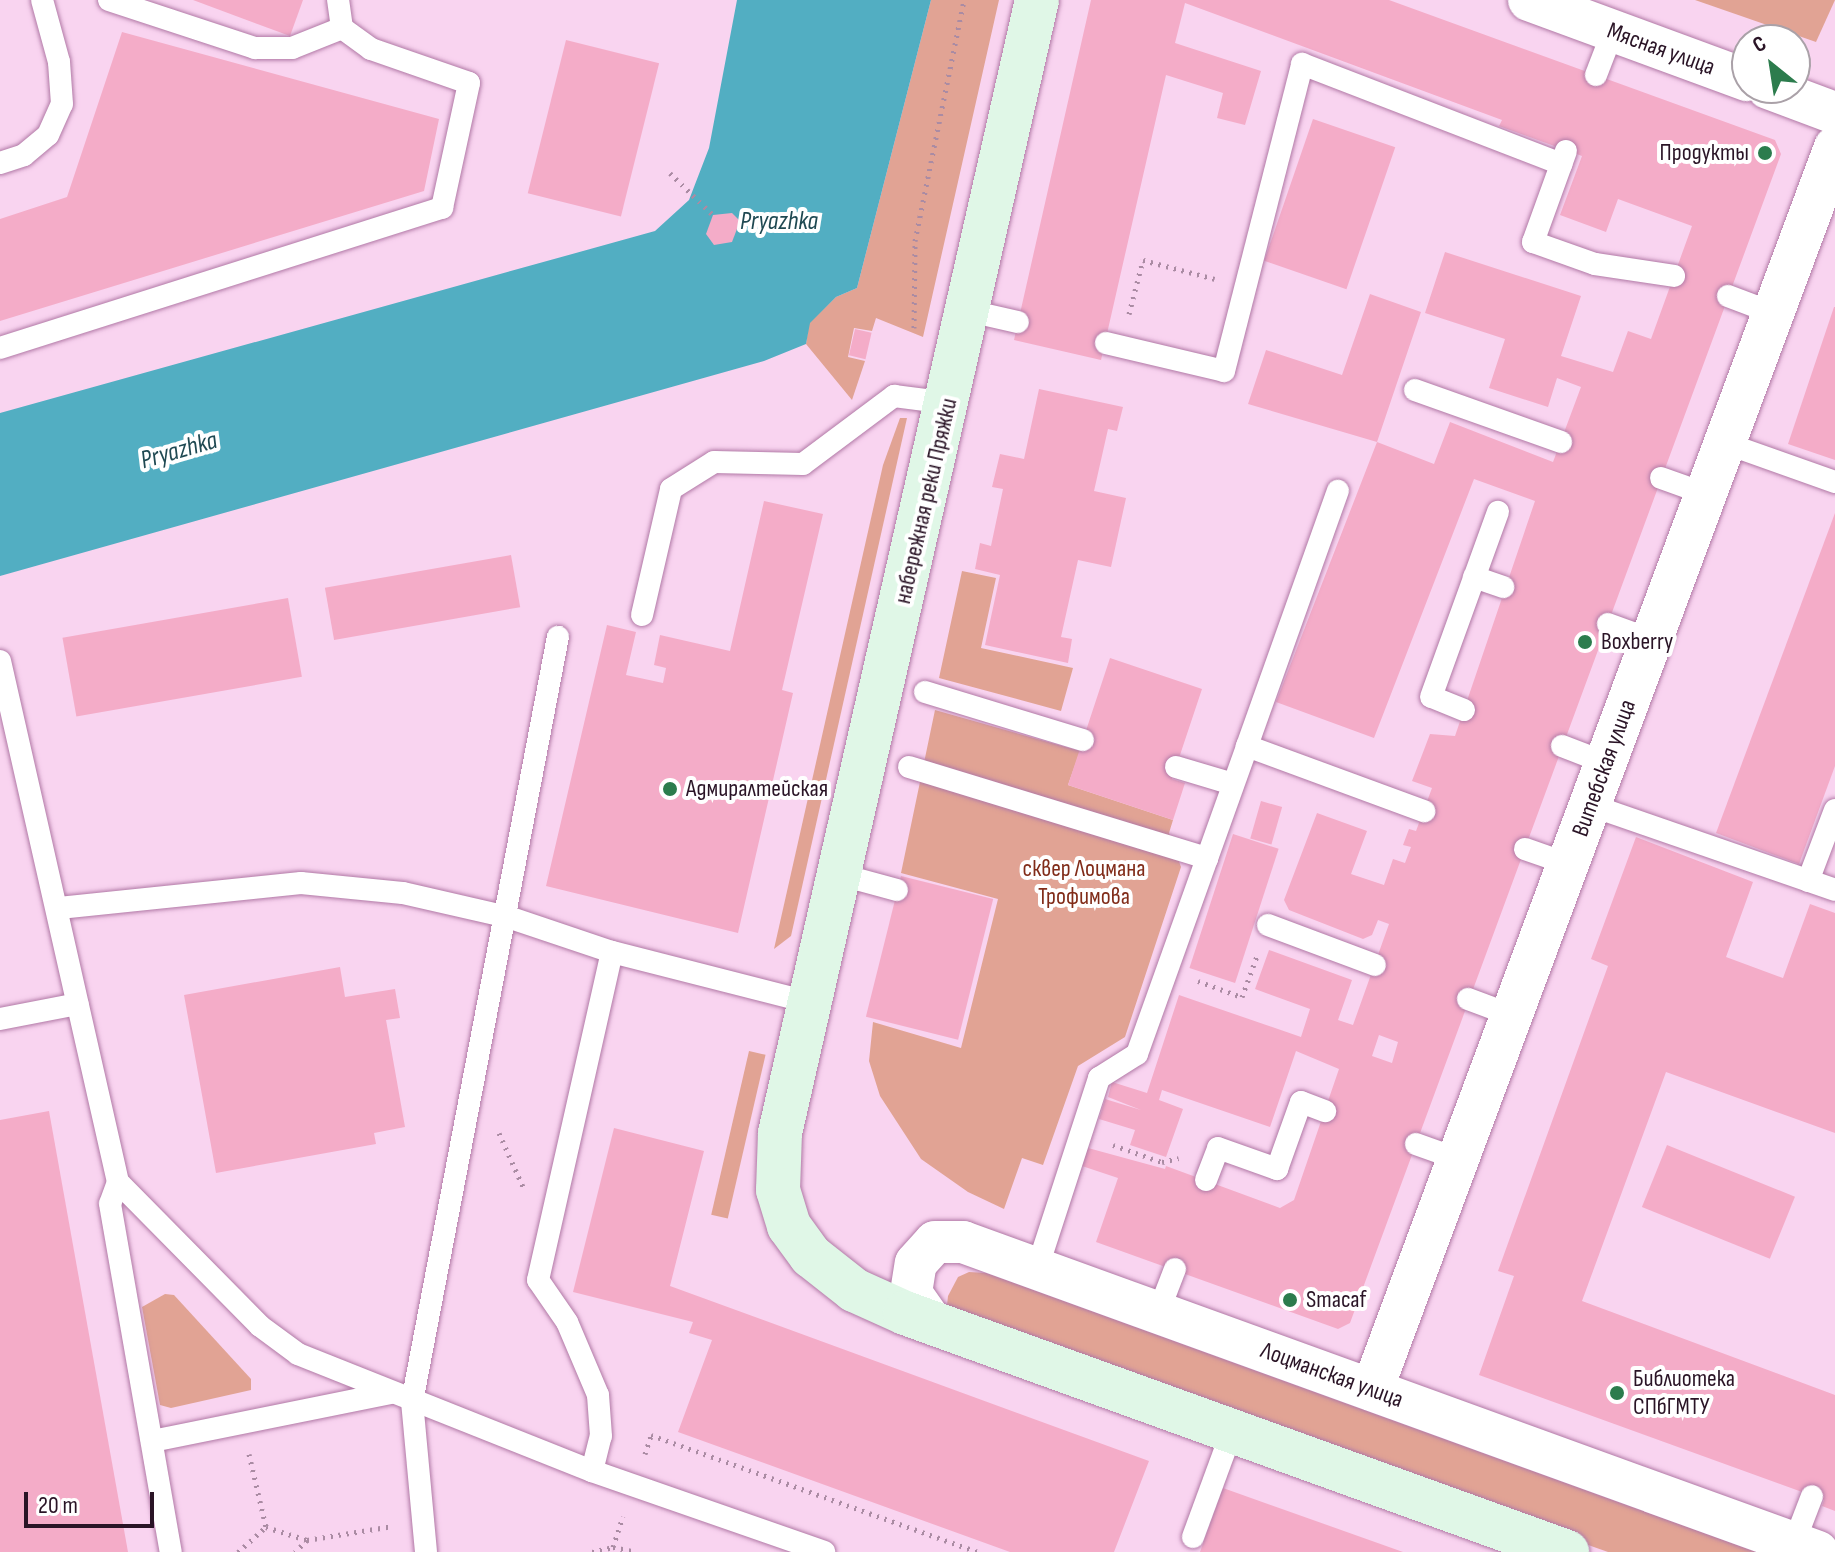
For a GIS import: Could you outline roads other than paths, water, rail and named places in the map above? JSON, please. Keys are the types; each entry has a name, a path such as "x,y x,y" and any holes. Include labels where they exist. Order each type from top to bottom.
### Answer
{"main road":[{"name":"набережная реки Пряжки","path":"808,1002 949,403 1037,0"},
{"path":"808,1002 780,1133 778,1190 789,1226 811,1256 854,1290 932,1323 1567,1552"}],"street":[{"name":"Мясная улица","path":"1529,0 1731,74"},
{"path":"1811,104 1835,113"},
{"name":"Витебская улица","path":"1372,1390 1835,147"},
{"name":"Лоцманская улица","path":"932,1323 911,1293 911,1277 925,1250 935,1242 963,1242 1801,1549"}],"lane":[{"path":"0,163 24,155 48,135 62,104 59,62 42,0"},
{"path":"109,0 255,48 292,48 342,28"},
{"path":"0,348 442,208 469,83 371,49 342,28 338,0"},
{"path":"1596,75 1613,31"},
{"path":"1113,344 1224,371 1302,64 1563,157 1533,242 1595,264 1674,276"},
{"path":"1728,296 1773,313"},
{"path":"969,311 1018,322"},
{"path":"1415,390 1561,442"},
{"path":"642,615 671,489 714,462 803,464 894,396 949,403"},
{"path":"1725,443 1835,482"},
{"path":"1661,478 1706,494"},
{"path":"1037,1269 1099,1078 1137,1054 1338,491"},
{"path":"1464,710 1431,697 1498,512"},
{"path":"1474,577 1503,587"},
{"path":"1608,624 1652,640"},
{"path":"426,1552 412,1402 508,917 558,637"},
{"path":"0,661 59,908 118,1182 260,1326 298,1354 412,1402 592,1471 824,1552"},
{"path":"925,692 1083,740"},
{"path":"1247,746 1424,811"},
{"path":"1562,746 1606,763"},
{"path":"909,767 1207,858"},
{"path":"1176,767 1233,784"},
{"path":"1590,805 1835,890"},
{"path":"1808,881 1835,810"},
{"path":"1525,849 1568,864"},
{"path":"838,874 897,890"},
{"path":"59,908 301,883 403,893 508,917 612,952 808,1002"},
{"path":"1268,925 1375,965"},
{"path":"592,1471 601,1436 598,1395 567,1322 538,1280 612,952"},
{"path":"1468,999 1511,1015"},
{"path":"0,1019 78,1004"},
{"path":"1208,1174 1218,1148 1277,1169 1301,1102 1325,1111"},
{"path":"1416,1144 1458,1159"},
{"path":"118,1182 110,1204 171,1552"},
{"path":"1158,1313 1175,1269"},
{"path":"152,1441 391,1393"},
{"path":"1193,1537 1232,1431"},
{"path":"1801,1549 1812,1496"}],"water":[{"name":"Pryazhka","path":"737,0 931,0 857,288 836,297 810,323 806,344 764,361 0,576 0,413 655,231 689,200 709,148"}],"place":[{"name":"Продукты","path":"1765,153"},
{"name":"Boxberry","path":"1585,642"},
{"name":"Адмиралтейская","path":"670,789"},
{"name":"Smacaf","path":"1290,1300"},
{"name":"Библиотека СПбГМТУ","path":"1617,1393"}],"park label":[{"name":"сквер Лоцмана Трофимова","path":"1084,883"}]}
